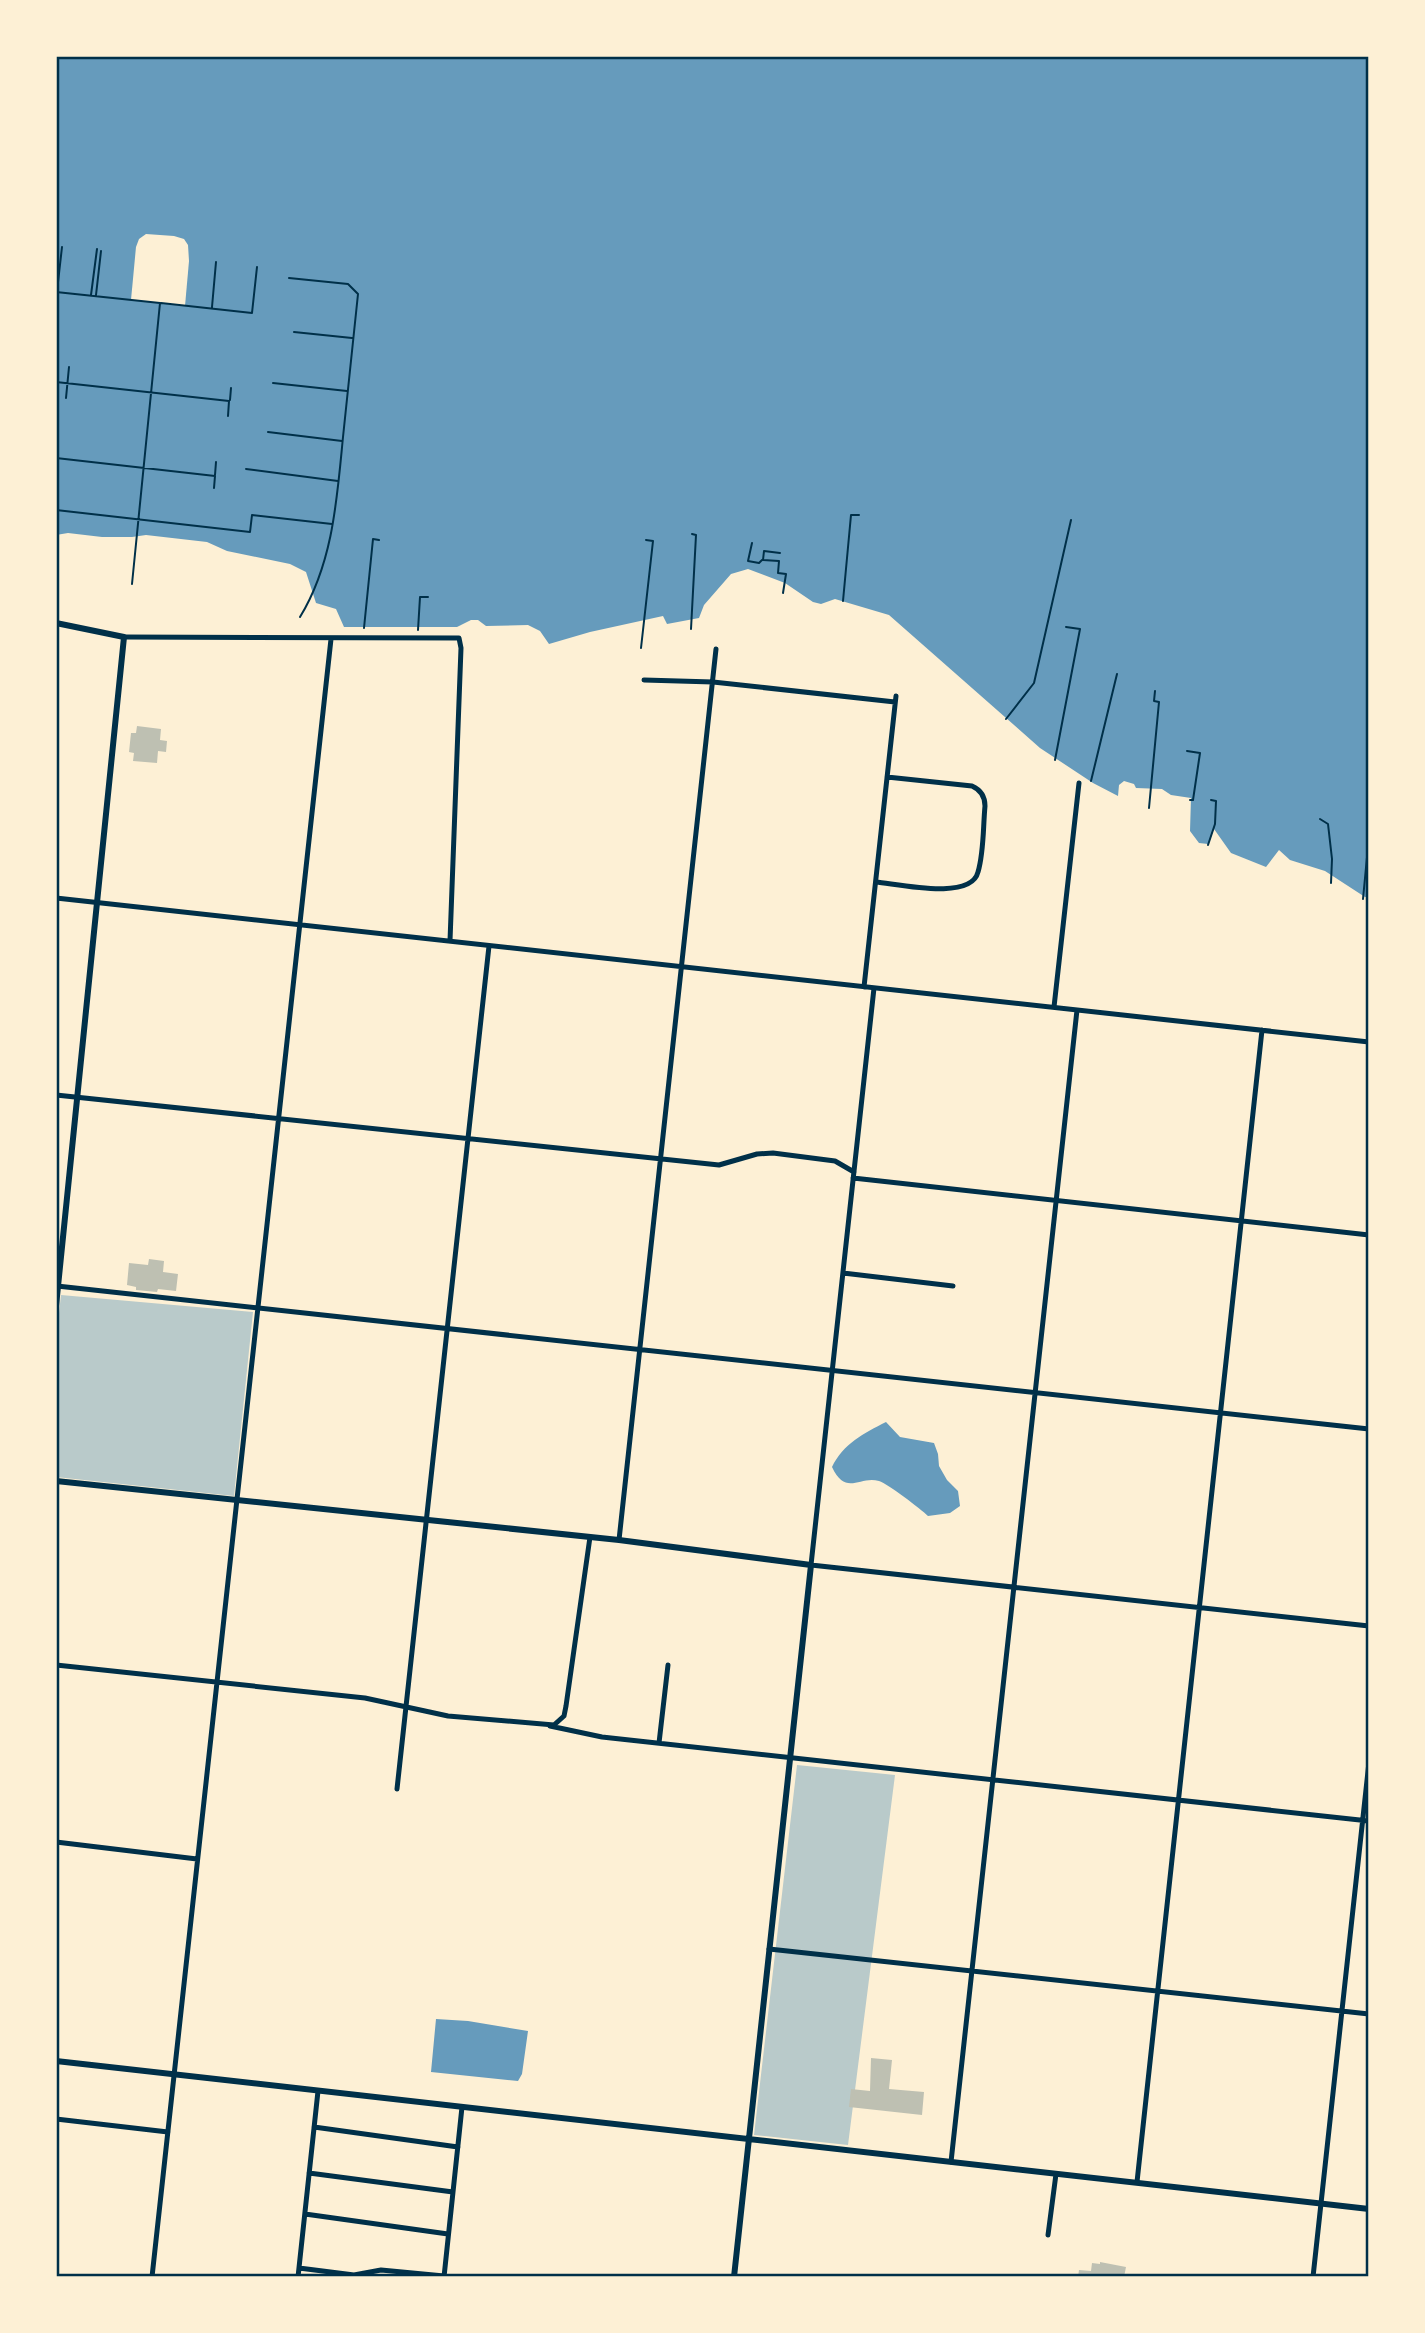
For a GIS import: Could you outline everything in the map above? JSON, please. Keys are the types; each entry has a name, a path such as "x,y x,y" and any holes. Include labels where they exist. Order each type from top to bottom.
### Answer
{"street":[{"path":"56,623 124,637 459,638 461,648 450,942"},
{"path":"56,1306 124,637"},
{"path":"152,2277 331,639"},
{"path":"619,1540 716,649"},
{"path":"644,680 713,682 896,699 864,987"},
{"path":"876,882 956,889 969,885 978,872 985,806 979,790 972,786 887,777"},
{"path":"1054,1007 1079,783"},
{"path":"56,898 1369,1042"},
{"path":"397,1789 489,946"},
{"path":"734,2277 874,988"},
{"path":"951,2162 1077,1010"},
{"path":"1136,2182 1262,1030"},
{"path":"56,1094 719,1165 757,1154 773,1153 835,1161 854,1175 1369,1235"},
{"path":"843,1273 953,1286"},
{"path":"57,1286 1369,1429"},
{"path":"56,1481 619,1540 811,1565 1369,1626"},
{"path":"552,1726 564,1716 590,1537"},
{"path":"56,1665 365,1698 448,1716 552,1726 602,1737 1366,1820"},
{"path":"659,1743 668,1665"},
{"path":"1313,2277 1366,1820 1369,1762"},
{"path":"56,1842 197,1859"},
{"path":"769,1949 1369,2014"},
{"path":"56,2061 1369,2208"},
{"path":"298,2277 318,2091"},
{"path":"299,2268 354,2275 381,2270 444,2277 462,2107"},
{"path":"56,2119 168,2132"},
{"path":"314,2127 458,2147"},
{"path":"309,2173 453,2192"},
{"path":"1048,2235 1056,2174"},
{"path":"305,2214 448,2234"}],"path":[{"path":"62,247 56,292 212,309 251,313 257,267"},
{"path":"91,296 99,250 96,296"},
{"path":"212,309 216,262"},
{"path":"289,278 348,284 358,294 333,525 325,563 310,601 300,617"},
{"path":"132,584 160,303"},
{"path":"294,331 354,338"},
{"path":"66,398 69,367"},
{"path":"56,382 229,401"},
{"path":"273,383 348,391"},
{"path":"228,416 231,388"},
{"path":"268,432 343,441"},
{"path":"56,458 215,476"},
{"path":"214,488 216,462"},
{"path":"246,469 339,481"},
{"path":"56,510 250,532 252,515 333,525"},
{"path":"843,601 851,515 859,516"},
{"path":"1006,719 1034,683 1071,520"},
{"path":"691,629 696,535 692,534"},
{"path":"364,628 373,539 379,540"},
{"path":"641,648 653,541 646,540"},
{"path":"752,543 748,561 779,561 778,573 786,574 783,593"},
{"path":"763,560 764,551 780,553"},
{"path":"418,630 420,597 428,597"},
{"path":"685,613 692,613"},
{"path":"1055,760 1080,629 1066,627"},
{"path":"1091,781 1117,674"},
{"path":"1149,808 1159,702 1154,701 1155,691"},
{"path":"1187,751 1200,753 1193,800 1190,800"},
{"path":"1208,845 1214,824 1216,801 1211,800"},
{"path":"1320,819 1328,824 1332,859 1331,883"},
{"path":"1363,899 1369,836"}],"shaded area":[{"path":"61,1295 253,1312 234,1496 56,1477 56,1340"},
{"path":"797,1765 895,1775 848,2145 754,2135"}],"water":[{"path":"56,56 1369,56 1369,897 1325,871 1290,860 1279,850 1266,867 1231,853 1214,829 1208,844 1199,843 1190,831 1191,798 1171,795 1162,789 1136,788 1134,784 1124,781 1119,785 1118,796 1040,748 889,615 835,599 821,604 813,602 785,583 748,569 731,574 704,605 699,618 667,624 663,616 549,644 540,631 528,625 486,626 478,620 471,620 457,627 344,627 336,609 316,603 306,572 290,564 227,551 207,542 146,535 56,535"},
{"path":"886,1422 900,1437 934,1443 939,1466 947,1480 958,1491 960,1506 950,1513 928,1516 879,1481 848,1483 837,1476 832,1467 842,1452 862,1435"},
{"path":"436,2019 468,2021 528,2031 522,2074 518,2081 431,2072"}],"pier":[{"path":"146,234 174,236 184,239 188,245 185,306 131,300 136,247 139,239"}],"building":[{"path":"137,726 161,729 160,740 167,741 166,752 158,751 157,763 133,761 134,753 129,752 131,733 136,733"},
{"path":"149,1259 164,1261 163,1272 178,1274 176,1291 136,1290 136,1287 127,1285 129,1263 148,1265"},
{"path":"871,2058 892,2060 889,2089 924,2092 922,2115 849,2107 851,2089 870,2091"},
{"path":"1092,2263 1126,2267 1124,2277 1078,2277 1079,2270 1091,2271"}]}
